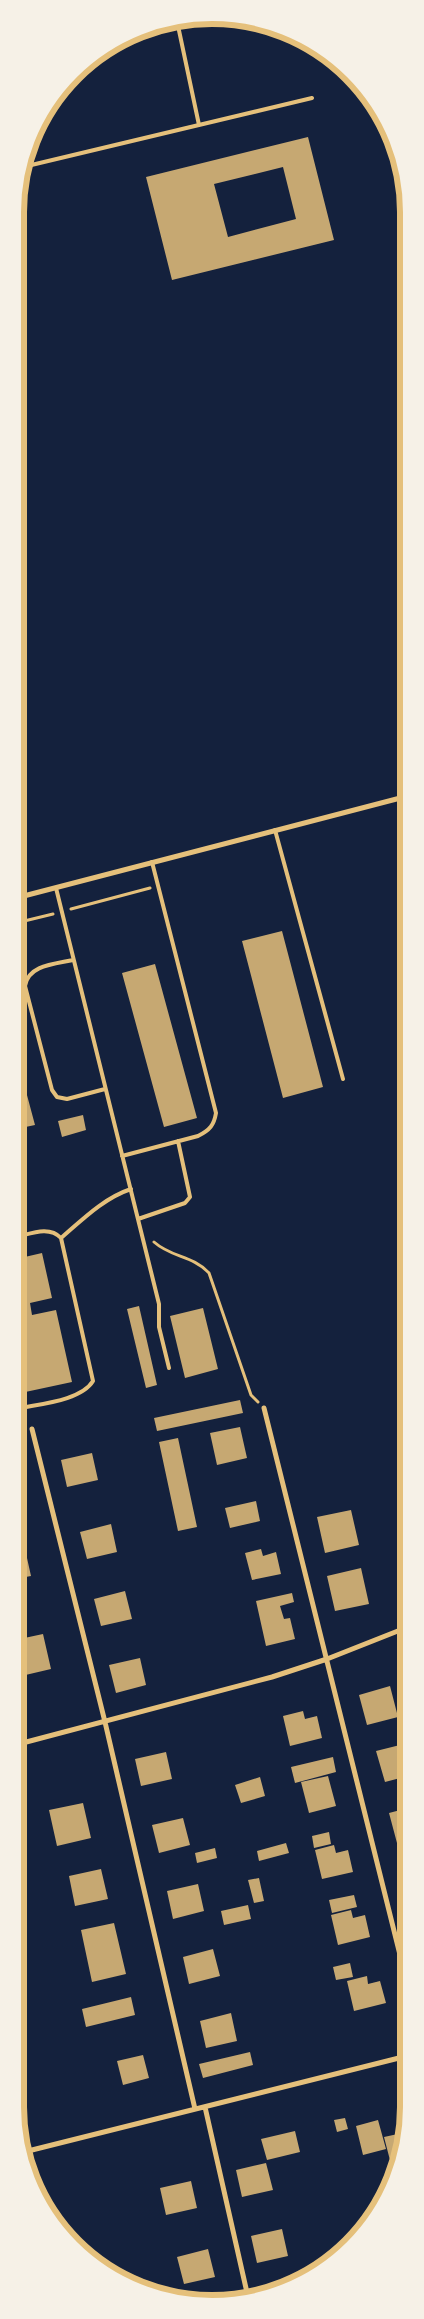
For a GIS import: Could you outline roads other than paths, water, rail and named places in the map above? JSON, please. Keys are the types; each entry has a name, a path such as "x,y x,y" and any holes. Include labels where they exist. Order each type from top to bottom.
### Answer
{"street":[{"path":"24,896 400,798"},
{"path":"264,1408 400,1951"},
{"path":"32,1429 105,1722 195,2109"},
{"path":"24,1742 272,1677 400,1630"},
{"path":"29,2151 400,2058"},
{"path":"205,2107 247,2292"}],"lane":[{"path":"178,26 199,125"},
{"path":"29,165 312,98"},
{"path":"275,830 343,1078"},
{"path":"122,1156 208,1131 214,1123 216,1113 152,862"},
{"path":"56,888 159,1304 160,1327 169,1368"},
{"path":"73,960 32,970 26,978 24,986 52,1090 58,1097 67,1099 105,1089"},
{"path":"138,1219 186,1203 190,1197 178,1141"},
{"path":"61,1238 104,1202 131,1189"},
{"path":"24,1235 44,1230 57,1233 61,1238 93,1373 93,1381 89,1387 76,1396 24,1407"}]}
